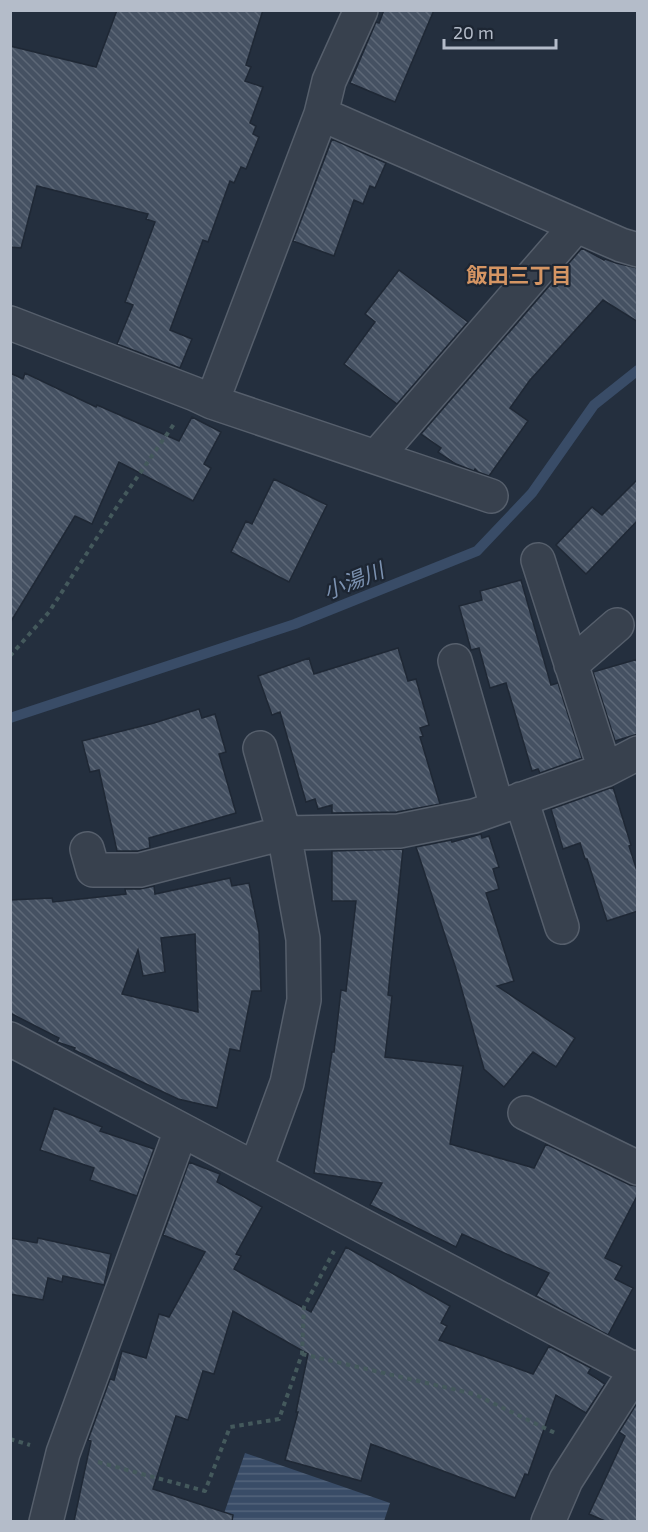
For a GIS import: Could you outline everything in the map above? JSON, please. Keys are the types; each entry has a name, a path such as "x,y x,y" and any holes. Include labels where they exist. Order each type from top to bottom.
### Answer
{"street":[{"path":"203,398 321,114 328,81 361,10"},
{"path":"321,114 576,226 638,250"},
{"path":"376,458 576,226"},
{"path":"10,323 203,398 490,496"},
{"path":"538,560 605,770"},
{"path":"572,664 617,625"},
{"path":"455,661 509,803 562,927"},
{"path":"256,1168 287,1083 304,1000 303,939 284,833 260,748"},
{"path":"87,849 93,870 140,870 284,833 399,831 474,816 605,770 638,753"},
{"path":"10,1039 636,1369 566,1480 548,1521"},
{"path":"525,1113 638,1168"},
{"path":"46,1521 63,1453 181,1130"}],"path":[{"path":"10,656 49,612 120,502 203,398"},
{"path":"10,1440 205,1491 230,1428 279,1419 302,1354 304,1307 351,1219"},
{"path":"302,1354 474,1394 587,1447"}],"water":[{"path":"245,1453 390,1503 384,1521 221,1522"}],"building":[{"path":"117,10 263,10 246,65 251,67 245,81 263,87 250,123 256,126 253,134 259,137 246,169 241,167 234,183 230,181 208,242 203,240 170,330 192,339 180,368 117,344 133,305 125,302 155,222 146,219 148,214 37,186 21,248 10,247 10,46 96,67"},
{"path":"384,10 434,10 395,102 350,83 376,22 379,23"},
{"path":"332,139 386,163 375,188 370,186 363,204 354,200 334,256 293,241"},
{"path":"582,248 604,260 638,268 638,322 603,300 530,380 510,408 528,421 489,476 456,464 438,452 441,448 421,434"},
{"path":"399,270 468,322 397,404 344,364 375,322 365,314"},
{"path":"10,373 23,379 25,373 96,407 97,405 179,441 192,417 221,432 204,464 211,468 193,501 119,462 92,524 75,516 10,623"},
{"path":"274,479 327,505 289,582 231,552 246,521 252,524"},
{"path":"638,479 638,520 586,574 556,545 592,507 602,515"},
{"path":"521,580 551,685 558,683 582,758 540,773 538,769 532,771 506,683 490,688 479,648 471,650 459,606 482,600 480,591"},
{"path":"398,648 408,681 416,679 429,725 420,728 423,736 420,737 440,804 397,812 332,813 332,805 318,809 315,799 306,802 280,712 272,715 258,676 309,658 314,674"},
{"path":"638,659 638,734 615,741 593,672"},
{"path":"199,709 202,718 215,714 226,752 219,754 236,813 149,838 150,848 138,851 117,851 99,770 90,772 82,741"},
{"path":"613,787 638,874 638,911 607,921 580,843 563,849 551,809"},
{"path":"481,834 482,838 489,836 499,867 493,869 499,889 486,893 514,981 497,986 575,1038 556,1067 533,1052 504,1087 484,1069 456,969 416,847 451,840 452,842"},
{"path":"403,849 388,995 392,996 385,1057 463,1066 450,1144 534,1168 546,1144 630,1185 638,1186 638,1194 605,1258 622,1266 615,1279 633,1288 608,1335 536,1296 549,1273 462,1234 456,1247 370,1205 382,1183 314,1173 332,1052 334,1052 341,990 346,991 356,901 332,901 332,851"},
{"path":"230,878 232,886 249,883 259,932 261,991 252,991 240,1051 230,1049 217,1108 178,1099 74,1050 75,1048 57,1042 59,1038 10,1013 10,900 52,898 53,902 126,894 125,889 154,886 155,894","holes":["195,934 198,1012 122,994 138,950 143,976 165,972 161,938"]},
{"path":"54,1108 102,1127 100,1131 154,1149 137,1196 90,1180 94,1168 40,1150"},
{"path":"189,1162 220,1174 217,1182 262,1207 236,1254 241,1256 234,1269 311,1312 346,1247 450,1306 441,1323 447,1326 439,1340 533,1374 549,1346 591,1368 588,1373 605,1384 586,1413 556,1395 528,1475 525,1474 515,1498 371,1444 361,1481 285,1460 298,1412 296,1412 308,1354 233,1311 214,1374 203,1371 188,1420 176,1416 153,1489 233,1515 232,1521 74,1521 91,1441 88,1440 110,1379 114,1380 122,1351 146,1358 159,1314 169,1317 205,1252 163,1235"},
{"path":"10,1238 37,1243 38,1238 111,1254 104,1285 63,1276 62,1282 48,1278 43,1300 10,1294"},
{"path":"637,1403 638,1521 605,1521 589,1514 625,1436 619,1432"}],"waterway":[{"name":"小湯川","path":"10,718 295,624 477,551 532,493 594,405 638,370"}],"district":[{"name":"飯田三丁目","path":"519,274"}]}
